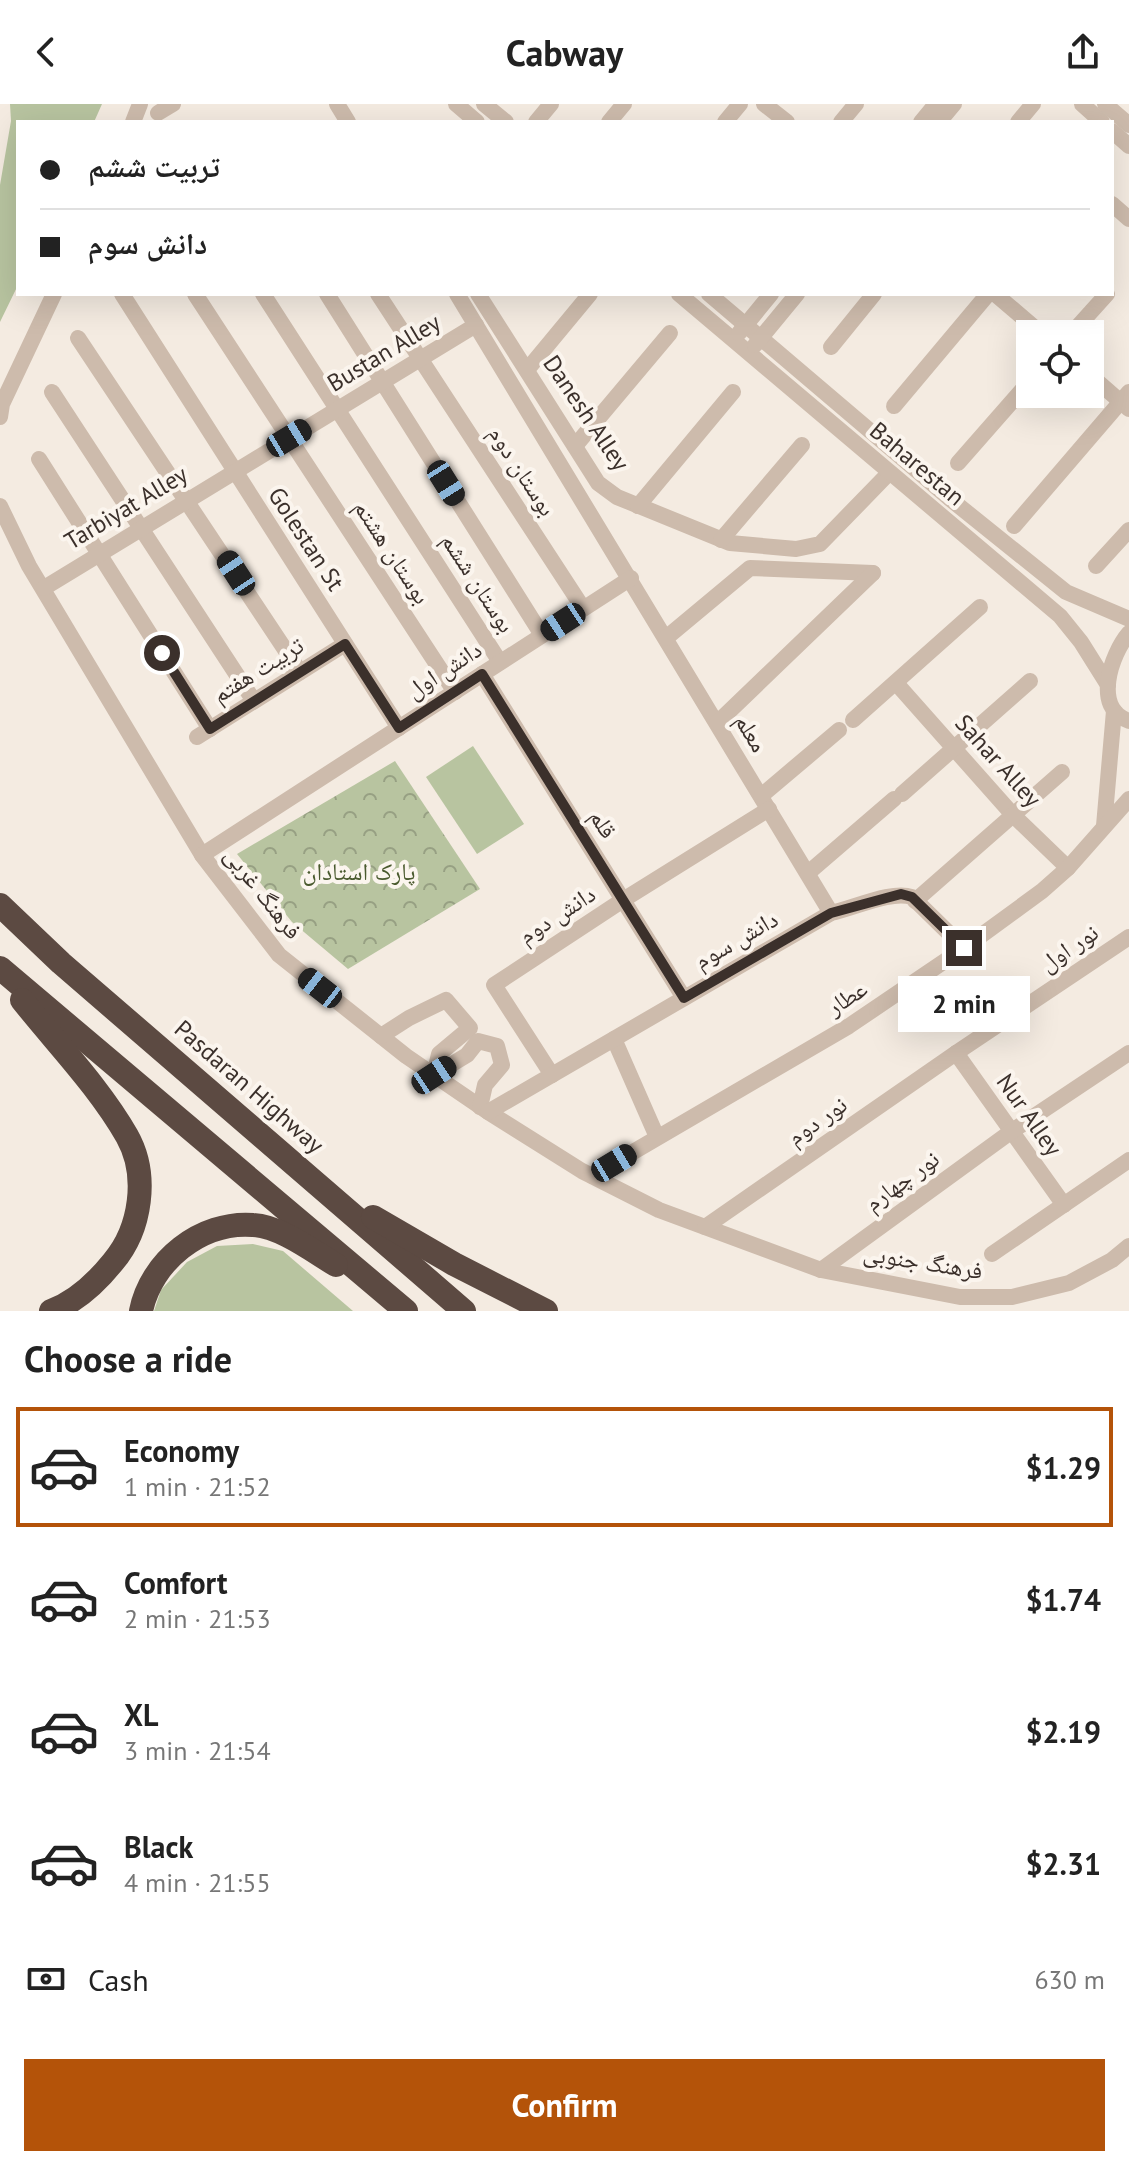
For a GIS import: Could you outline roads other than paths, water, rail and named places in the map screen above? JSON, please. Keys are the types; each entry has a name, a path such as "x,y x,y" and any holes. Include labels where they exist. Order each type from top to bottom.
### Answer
{"highway":[{"name":"Pasdaran Highway","path":"0,905 61,963 464,1311"},
{"path":"0,971 401,1306"},
{"path":"0,971 102,1099 128,1138 140,1178 138,1214 122,1252 96,1282 62,1307 51,1311"},
{"path":"326,1190 454,1264 546,1311"},
{"path":"141,1311 145,1289 170,1255 209,1230 255,1224 289,1237 401,1306"}],"street":[{"path":"158,113 173,104"},
{"path":"456,104 475,120"},
{"path":"484,104 504,120"},
{"path":"538,120 551,104"},
{"path":"611,120 624,104"},
{"path":"727,120 740,104"},
{"path":"764,104 784,120"},
{"path":"843,120 856,104"},
{"path":"923,120 936,104"},
{"path":"941,120 954,104"},
{"path":"1020,120 1033,104"},
{"path":"1082,104 1100,120"},
{"path":"1105,104 1123,133"},
{"path":"1114,206 1129,219"},
{"path":"0,417 2,404 53,296"},
{"name":"Golestan St","path":"123,296 399,728"},
{"name":"بوستان هشتم","path":"196,296 455,692"},
{"name":"بوستان ششم","path":"264,296 500,662"},
{"path":"328,296 542,635"},
{"name":"بوستان دوم","path":"379,296 583,608"},
{"name":"معلم","path":"458,296 831,913"},
{"name":"Danesh Alley","path":"479,296 598,483 617,497 730,543 796,549 820,544 889,473"},
{"path":"527,370 588,296"},
{"name":"Baharestan","path":"681,296 1060,616 1108,685"},
{"name":"Baharestan","path":"711,296 949,498 1066,592 1129,619"},
{"path":"734,341 769,296"},
{"path":"748,353 795,296"},
{"path":"831,347 872,296"},
{"path":"894,406 986,296"},
{"path":"997,296 1026,320"},
{"path":"1084,320 1106,296"},
{"name":"Bustan Alley","path":"234,471 476,325"},
{"path":"575,446 670,333"},
{"path":"78,338 300,672"},
{"path":"1014,526 1126,401 1104,385"},
{"path":"52,392 254,701"},
{"path":"638,506 733,392"},
{"path":"958,463 1016,397"},
{"path":"721,540 802,445"},
{"path":"39,459 98,553"},
{"name":"Tarbiyat Alley","path":"44,588 234,471"},
{"name":"فرهنگ غربی","path":"0,506 29,566 202,855 279,955 381,1036 484,1109 592,1176 659,1210 705,1227"},
{"path":"1096,566 1129,530"},
{"name":"تربیت هفتم","path":"98,553 204,733 345,644"},
{"path":"666,638 750,568 873,573 717,723"},
{"name":"دانش اول","path":"202,855 631,578"},
{"name":"دانش دوم","path":"552,1075 494,985 765,802 846,725 980,607"},
{"path":"1104,826 1114,711 1108,685 1115,650 1129,633"},
{"name":"قلم","path":"482,674 684,998"},
{"path":"808,873 1030,681"},
{"name":"Sahar Alley","path":"896,683 1013,815 1068,868"},
{"path":"1114,711 1120,718 1129,721"},
{"path":"964,948 915,901 1062,772"},
{"name":"عطار","path":"592,1176 849,1026 964,948 1068,868 1129,799"},
{"name":"دانش سوم","path":"484,1109 552,1075 831,913 901,894 915,901"},
{"name":"نور اول","path":"956,1053 1129,937"},
{"path":"381,1036 446,1000 470,1028 439,1054 434,1075"},
{"path":"614,1039 657,1137"},
{"path":"434,1075 467,1055 478,1041 497,1046 502,1065 485,1085 484,1109"},
{"name":"Nur Alley","path":"956,1053 1064,1205"},
{"name":"نور دوم","path":"705,1227 956,1053"},
{"name":"نور چهارم","path":"821,1270 1012,1131 1129,1053"},
{"path":"992,1254 1129,1160"},
{"name":"فرهنگ جنوبی","path":"705,1227 821,1270 960,1297 1012,1297 1069,1283 1112,1260 1129,1246"}],"park label":[{"name":"پارک استادان","path":"359,872"}]}
